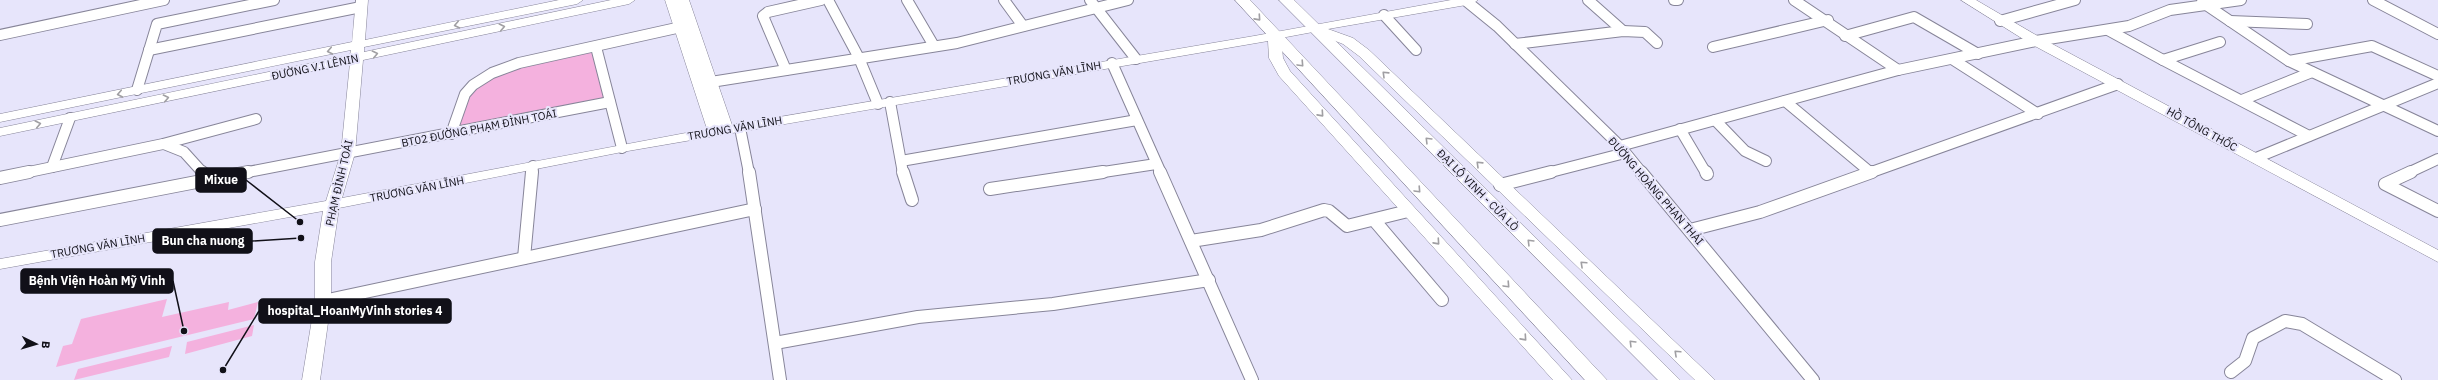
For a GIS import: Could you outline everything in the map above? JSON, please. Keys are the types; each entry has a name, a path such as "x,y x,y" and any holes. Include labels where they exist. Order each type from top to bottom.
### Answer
{"main road":[{"path":"1242,0 1597,380"},
{"name":"ĐẠI LỘ VINH - CỬA LÒ","path":"1286,0 1670,380"}],"street":[{"path":"0,35 164,0"},
{"path":"137,90 155,26 159,23 274,0"},
{"name":"ĐƯỜNG V.I LÊNIN","path":"0,132 70,118 577,0"},
{"name":"ĐƯỜNG V.I LÊNIN","path":"0,118 137,90 357,52 630,0"},
{"path":"671,0 681,27 727,130"},
{"path":"683,0 755,209 780,380"},
{"path":"786,70 762,16 768,12 821,0"},
{"path":"828,0 884,103 912,200"},
{"path":"907,0 934,46"},
{"path":"1004,0 1023,26"},
{"path":"711,82 934,46 1023,26 1093,4 1128,0"},
{"name":"TRƯƠNG VĂN LĨNH","path":"0,264 332,205 622,148 1274,36 1468,0"},
{"name":"ĐƯỜNG HOÀNG PHAN THÁI","path":"1468,0 1516,44 1623,150 1813,380"},
{"path":"1588,0 1623,31"},
{"path":"1794,0 1828,20 1845,36 1898,70"},
{"name":"HỒ TÔNG THỐC","path":"1966,0 2036,41 2438,257"},
{"path":"2000,21 2075,0"},
{"path":"1500,185 1623,150 1680,130 1898,70 2036,41 2108,30 2140,23 2170,10 2201,2 2240,0"},
{"path":"2373,0 2438,34"},
{"path":"2201,2 2289,61 2438,132"},
{"path":"149,50 361,4"},
{"name":"PHẠM ĐÌNH TOÁI","path":"311,380 324,301 323,262 332,205 348,150 361,4"},
{"path":"1093,4 1136,59"},
{"path":"1384,15 1416,50"},
{"path":"1845,36 1916,17 1978,54"},
{"path":"1713,47 1828,20"},
{"path":"2229,21 2307,24"},
{"path":"452,131 465,94 485,76 519,63 681,27"},
{"path":"1314,28 1340,37 1359,49 1706,380"},
{"path":"2108,30 2308,136"},
{"path":"1516,44 1623,31 1645,32 1657,43"},
{"path":"1274,36 1276,58 1284,74 1563,380"},
{"path":"2163,60 2220,42"},
{"path":"2289,61 2372,46 2438,76"},
{"path":"596,47 622,148"},
{"path":"1952,59 2038,114"},
{"path":"1112,63 1252,380"},
{"path":"2242,100 2312,72"},
{"path":"2256,158 2438,83"},
{"path":"1690,230 1760,212 2038,114 2118,84"},
{"path":"1785,101 1870,172"},
{"name":"BT02 ĐƯỜNG PHẠM ĐÌNH TOÁI","path":"0,220 208,180 348,150 610,102"},
{"path":"52,167 70,118"},
{"path":"0,178 163,144 256,119"},
{"path":"900,161 1137,120"},
{"path":"1715,120 1745,151 1760,156 1766,161"},
{"path":"1680,130 1707,174"},
{"path":"163,144 175,146 185,151 208,180"},
{"path":"2438,159 2385,184 2438,211"},
{"path":"990,189 1156,164"},
{"path":"524,258 533,166"},
{"path":"324,301 755,209"},
{"path":"1191,241 1261,230 1324,210 1329,211 1346,226 1408,211"},
{"path":"1374,220 1420,272 1442,300"},
{"path":"775,343 918,317 1053,304 1209,280"},
{"path":"2231,372 2245,361 2253,338 2285,321 2291,320 2302,324 2390,379"}],"shaded area":[{"path":"596,47 610,102 451,134 461,101 485,76"},
{"path":"167,299 162,317 229,302 228,310 258,302 254,319 56,367 63,346 72,344 81,319"},
{"path":"254,325 252,336 185,354 187,342"},
{"path":"172,346 169,357 74,380 78,369"}],"place":[{"name":"Mixue","path":"300,222"},
{"name":"Bun cha nuong","path":"301,238"},
{"name":"Bệnh Viện Hoàn Mỹ Vinh","path":"184,331"},
{"name":"hospital_HoanMyVinh stories 4","path":"223,370"}]}
